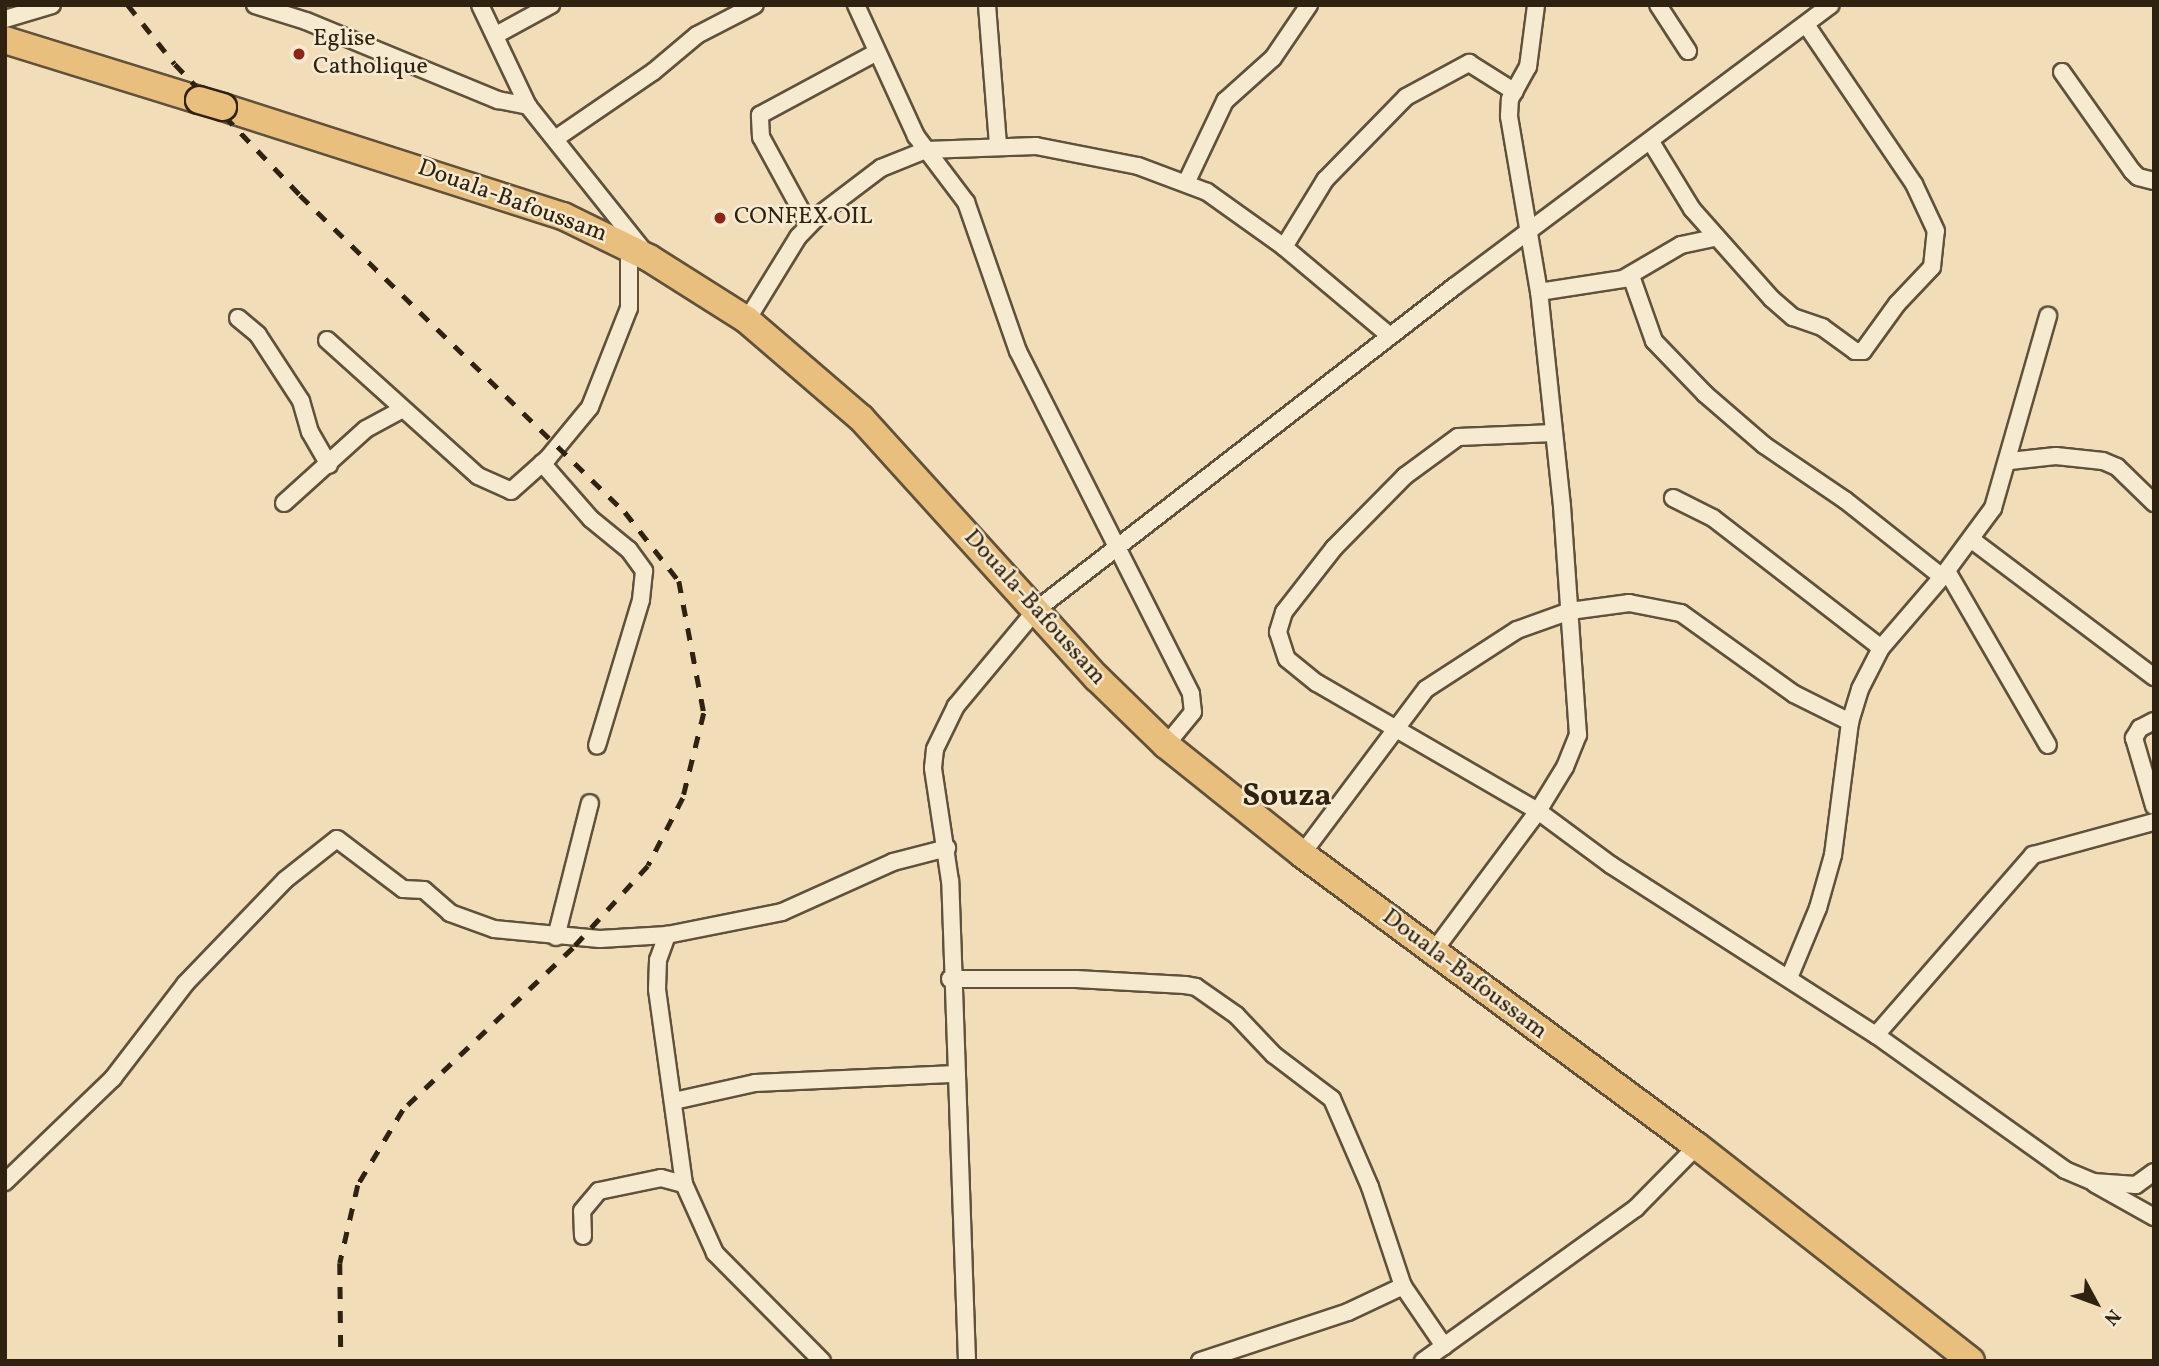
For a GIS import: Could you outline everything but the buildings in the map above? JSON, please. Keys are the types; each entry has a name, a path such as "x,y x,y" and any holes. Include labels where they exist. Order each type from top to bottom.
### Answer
{"highway":[{"name":"Douala-Bafoussam","path":"5,40 483,188 572,220 639,253 747,320 861,418 1127,710 1166,745 1433,952 1697,1146 1971,1361"}],"street":[{"path":"5,19 52,5"},
{"path":"255,5 306,21 498,100 528,106"},
{"path":"327,340 478,477 511,491 541,463 590,407 629,308 639,253 528,106 480,5"},
{"path":"496,35 551,5"},
{"path":"555,139 653,72 696,35 755,5"},
{"path":"856,5 926,150 966,202 1018,351 1194,700 1193,712 1166,745"},
{"path":"988,5 998,146"},
{"path":"1187,181 1225,101 1273,58 1309,5"},
{"path":"1433,952 1538,811 1565,767 1578,734 1570,611 1539,292 1509,116 1515,92 1528,67 1536,5"},
{"path":"1658,5 1688,51"},
{"path":"967,1361 950,979 947,848 936,790 935,749 962,697 1036,610 1390,336 1807,26 1823,8"},
{"path":"1651,142 1674,183 1715,239 1793,317 1822,327 1855,351 1871,344 1897,304 1932,267 1936,231 1914,184 1807,26"},
{"path":"809,225 761,137 760,115 877,52"},
{"path":"1284,247 1325,180 1406,97 1469,63 1515,92"},
{"path":"2062,72 2138,177 2154,181"},
{"path":"747,320 782,259 809,225 881,168 926,150 998,146 1061,148 1187,181 1284,247 1390,336"},
{"path":"1539,292 1631,276 1681,245 1715,239"},
{"path":"1631,276 1654,341 1705,394 1764,445 1945,574 2048,745"},
{"path":"1788,978 1818,908 1833,855 1850,722 1860,689 1881,648 1945,574 1993,508 2010,461 2048,316"},
{"path":"238,318 258,335 302,401 310,432 329,465"},
{"path":"285,503 366,429 402,409"},
{"path":"1554,433 1454,439 1385,495 1326,557 1284,612 1278,632 1279,645 1293,666 1538,811 1611,865 1876,1035 2038,1153 2154,1217"},
{"path":"2010,461 2056,456 2103,461 2118,467 2154,503"},
{"path":"541,463 591,519 629,550 645,571 641,600 597,746"},
{"path":"1674,498 1713,518 1881,648"},
{"path":"1972,540 2154,677"},
{"path":"1302,853 1398,729 1419,695 1442,676 1517,630 1570,611 1629,603 1681,613 1794,694 1850,722"},
{"path":"2154,721 2134,738 2154,806"},
{"path":"556,937 590,803"},
{"path":"1876,1035 2034,855 2154,822"},
{"path":"5,1182 113,1078 186,984 285,880 337,839 403,889 424,890 440,906 465,920 494,929 556,937 667,935 782,912 893,862 947,848"},
{"path":"667,935 658,960 657,989 684,1184 715,1253 822,1361"},
{"path":"950,979 1076,979 1185,985 1211,996 1236,1015 1274,1055 1332,1099 1370,1187 1403,1286 1444,1346"},
{"path":"674,1101 755,1083 956,1074"},
{"path":"1423,1361 1636,1208 1697,1146"},
{"path":"2093,1182 2136,1185 2154,1172"},
{"path":"583,1236 582,1211 599,1191 660,1178 684,1184"},
{"path":"1200,1361 1348,1312 1403,1286"}],"railway":[{"path":"128,5 175,64 300,195 625,512 679,581 704,713 683,798 648,866 573,948 403,1110 358,1185 340,1263 341,1361"}],"place":[{"name":"Eglise Catholique","path":"299,54"},
{"name":"CONFEX OIL","path":"720,218"}],"district":[{"name":"Souza","path":"1287,797"}]}
